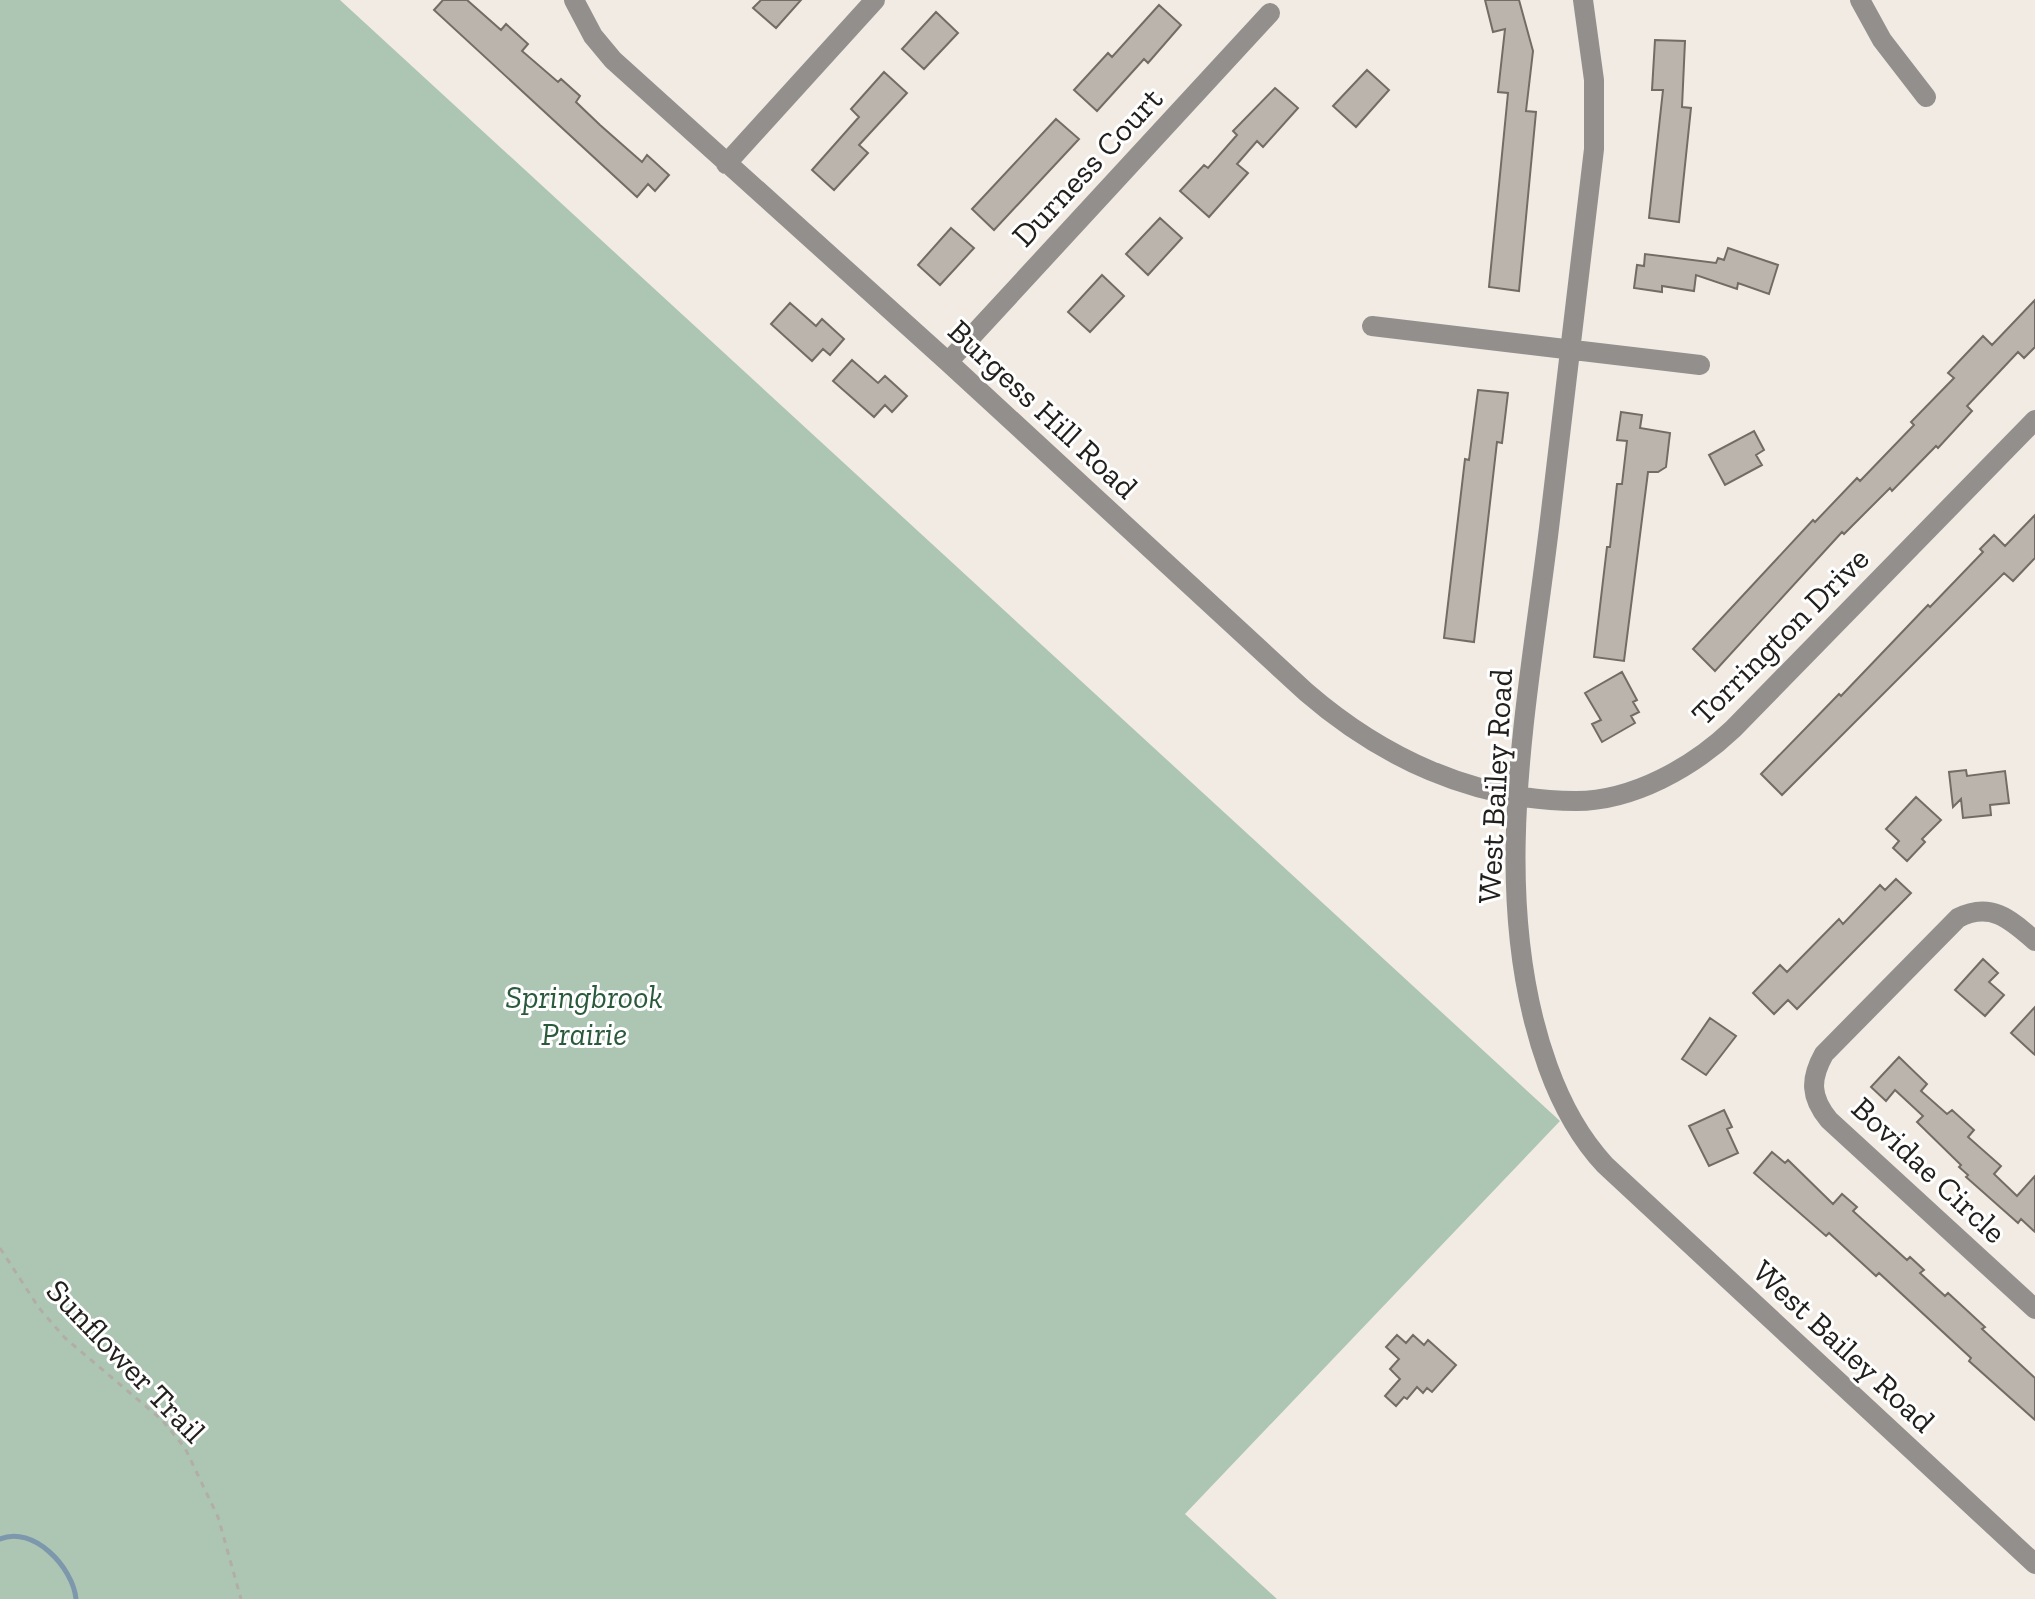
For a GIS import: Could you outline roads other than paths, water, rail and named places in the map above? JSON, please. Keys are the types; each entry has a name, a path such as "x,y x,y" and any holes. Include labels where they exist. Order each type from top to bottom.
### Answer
{"street":[{"name":"Burgess Hill Road","path":"574,0 593,36 613,60 1337,719 1369,741 1430,771 1483,788 1519,795"},
{"path":"726,164 875,0"},
{"name":"West Bailey Road","path":"1583,0 1594,80 1594,149 1525,725 1514,859 1515,902 1527,993 1539,1041 1567,1112 1588,1148 2035,1564"},
{"path":"1860,0 1882,40 1926,97"},
{"name":"Durness Court","path":"948,362 1270,13"},
{"path":"1372,326 1700,365"},
{"name":"Torrington Drive","path":"1519,795 1577,801 1597,799 1661,779 1695,760 1733,729 2035,420"},
{"name":"Bovidae Circle","path":"2035,941 1999,913 1973,911 1958,918 1824,1054 1812,1084 1816,1102 1829,1120 2035,1309"}],"waterway":[{"path":"0,1539 13,1536 38,1543 68,1574 76,1599"}],"park label":[{"name":"Springbrook Prairie","path":"584,1016"}]}
